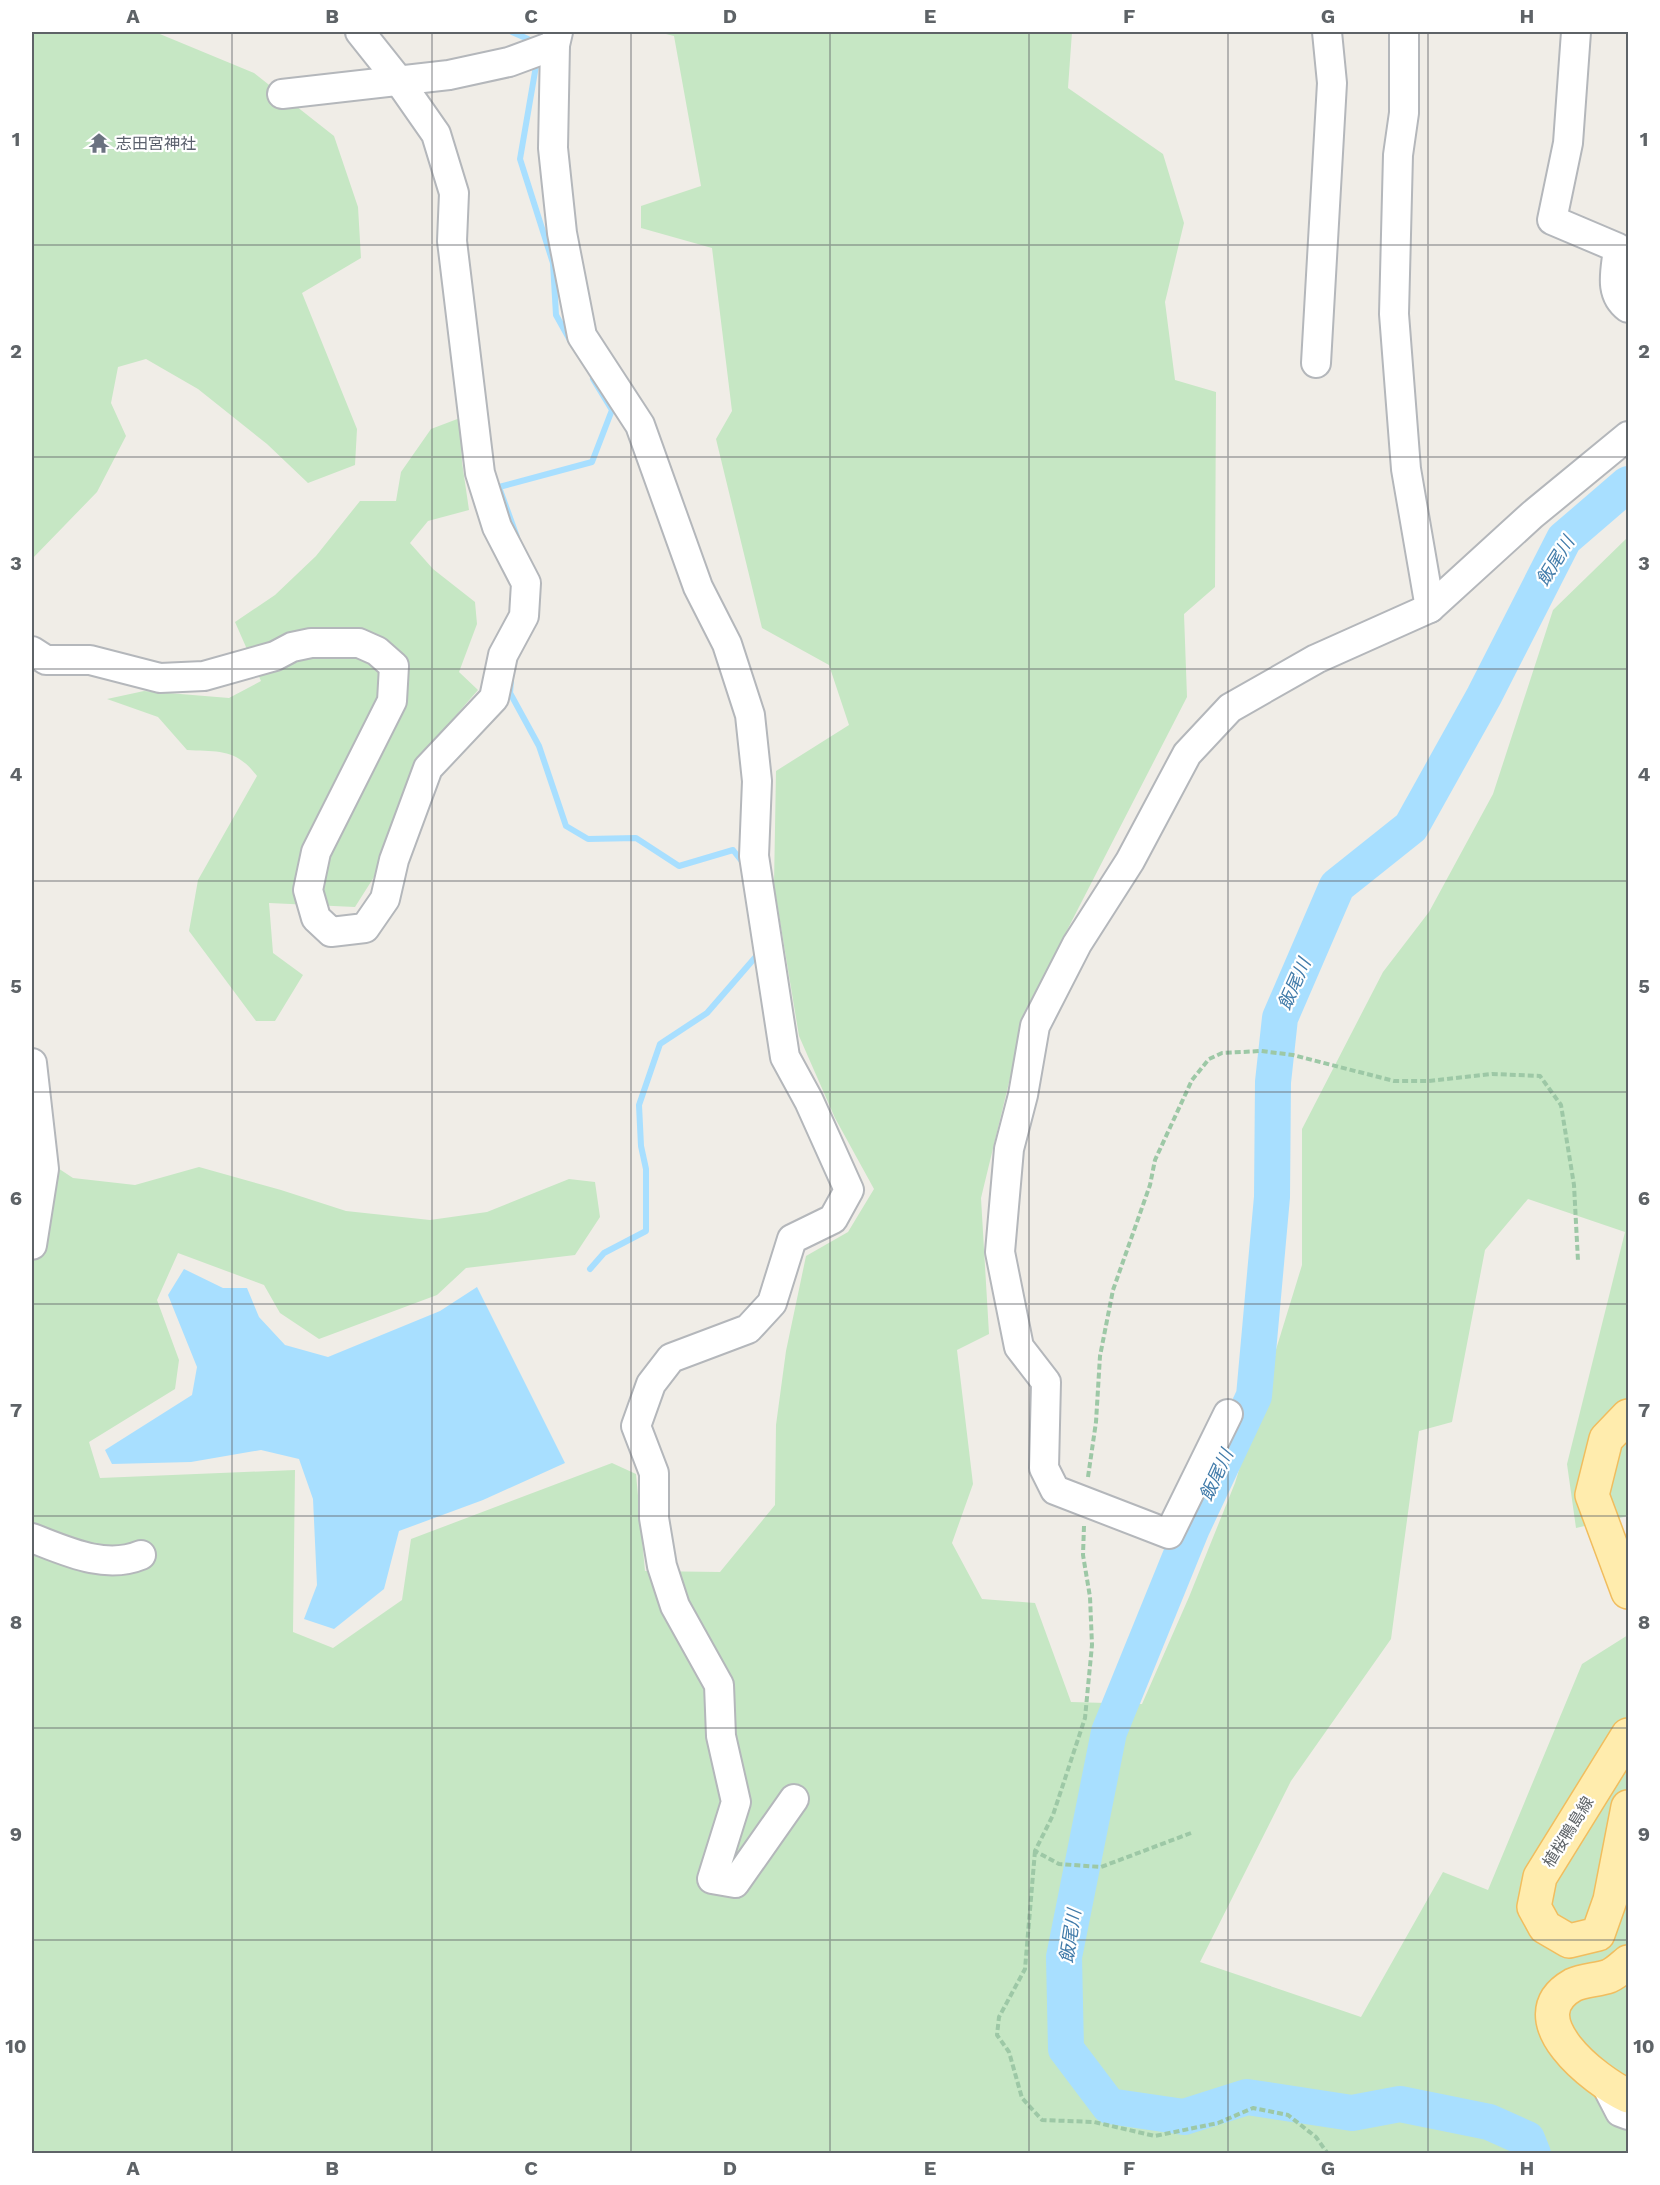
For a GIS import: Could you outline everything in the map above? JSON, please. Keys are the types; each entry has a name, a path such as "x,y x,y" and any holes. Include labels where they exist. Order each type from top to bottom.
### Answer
{"main road":[{"path":"1629,1416 1606,1439 1592,1495 1629,1592"},
{"name":"植桜鴨島線","path":"1629,1735 1540,1876 1534,1907 1545,1927 1569,1941 1598,1934 1610,1900 1629,1807"},
{"path":"1616,2089 1587,2070 1555,2031 1551,2016 1557,2000 1574,1985 1611,1975 1629,1962"}],"street":[{"path":"32,651 46,660 90,660 160,678 204,675 275,657 292,647 311,643 359,643 376,651 393,666 392,701 316,852 308,890 316,918 331,932 365,928 385,899 393,860 428,768 494,698 503,656 524,616 526,583 497,527 480,473 452,241 454,192 436,134 399,81 360,32"},
{"path":"1316,363 1332,83 1327,32"},
{"path":"1404,32 1404,113 1398,155 1394,314 1406,469 1430,608"},
{"path":"1576,32 1568,143 1552,220 1618,248 1614,291 1622,303 1629,308"},
{"path":"282,94 450,75 509,62 557,38 553,148 562,233 582,336 640,425 698,587 727,644 747,704 757,781 754,856 785,1057 849,1190 833,1219 792,1239 772,1303 748,1329 671,1358 651,1384 636,1426 654,1473 654,1518 662,1566 675,1606 719,1685 721,1736 736,1802 712,1879 735,1883 794,1799"},
{"path":"1228,1414 1169,1534 1055,1490 1044,1468 1046,1382 1019,1347 1000,1252 1009,1149 1023,1095 1035,1026 1077,944 1130,861 1187,754 1230,708 1316,658 1430,608 1532,515 1629,436"},
{"path":"32,1063 44,1169 32,1245"},
{"path":"32,1538 96,1560 126,1561 141,1555"},
{"path":"1616,2089 1620,2112 1629,2115"}],"path":[{"path":"1328,2154 1316,2137 1288,2115 1253,2108 1218,2123 1155,2136 1094,2122 1042,2120 1022,2098 1009,2052 998,2035 999,2017 1025,1969 1035,1851 1053,1815 1085,1718 1092,1645 1090,1597 1083,1555 1084,1501 1096,1422 1100,1356 1113,1290 1150,1185 1155,1160 1192,1080 1209,1059 1222,1053 1261,1050 1293,1055 1394,1081 1429,1081 1492,1074 1540,1076 1561,1104 1574,1185 1578,1262"},
{"path":"1035,1851 1059,1864 1101,1867 1191,1833"}],"green space":[{"path":"32,32 155,32 254,73 334,136 358,207 361,258 302,293 357,429 355,465 308,483 267,444 198,389 146,359 118,367 111,403 126,436 97,492 32,559"},
{"path":"658,32 1072,32 1068,88 1163,154 1184,223 1165,302 1175,380 1216,392 1215,587 1184,614 1187,697 1027,1008 981,1198 989,1334 957,1350 973,1484 952,1543 982,1599 1035,1603 1071,1702 1142,1704 1189,1597 1235,1483 1302,1265 1302,1129 1383,972 1429,912 1493,794 1553,610 1628,537 1628,1516 1576,1528 1567,1464 1625,1232 1528,1199 1485,1250 1452,1422 1419,1431 1391,1639 1291,1781 1200,1962 1361,2017 1443,1872 1488,1890 1582,1664 1628,1635 1628,2153 32,2153 32,1151 73,1178 135,1185 199,1167 346,1211 430,1220 487,1212 569,1179 595,1182 600,1217 575,1255 466,1268 437,1295 319,1339 280,1313 264,1285 178,1253 157,1300 179,1360 175,1389 89,1442 100,1478 295,1470 293,1632 333,1648 402,1600 411,1539 612,1463 636,1474 645,1571 720,1572 775,1505 776,1425 786,1351 806,1256 848,1232 874,1189 835,1118 799,1036 774,885 776,771 849,725 829,665 762,628 716,439 732,411 712,248 641,228 641,206 701,186 674,36"},
{"path":"460,418 462,462 469,510 428,521 410,543 433,569 475,602 477,624 459,672 478,690 418,759 374,877 355,907 269,903 273,953 303,975 275,1021 256,1021 189,931 198,880 257,776 242,760 226,753 187,750 158,717 107,699 144,691 229,698 261,681 235,622 275,595 316,556 360,501 396,501 401,472 431,429"}],"water":[{"path":"184,1269 223,1288 247,1288 259,1317 285,1345 328,1357 440,1311 477,1287 565,1463 483,1500 399,1531 384,1589 334,1629 304,1619 317,1585 313,1499 299,1459 261,1450 191,1462 112,1464 105,1450 192,1395 197,1367 168,1295"}],"waterway":[{"path":"512,32 528,39"},
{"path":"537,60 520,159 553,263 556,315 571,342"},
{"path":"517,537 499,487 592,462 612,410 593,379"},
{"name":"飯尾川","path":"1533,2154 1527,2139 1489,2122 1400,2104 1352,2113 1247,2097 1184,2117 1109,2106 1066,2049 1064,1957 1109,1732 1192,1528 1254,1396 1272,1197 1273,1082 1280,1018 1337,886 1411,827 1484,696 1564,539 1628,484"},
{"path":"511,681 510,693 539,746 566,826 588,839 636,838 679,866 733,850 744,864"},
{"path":"590,1269 604,1253 646,1231 646,1169 641,1146 639,1105 660,1044 707,1013 759,953"}],"place":[{"name":"志田宮神社","path":"99,143"}]}
